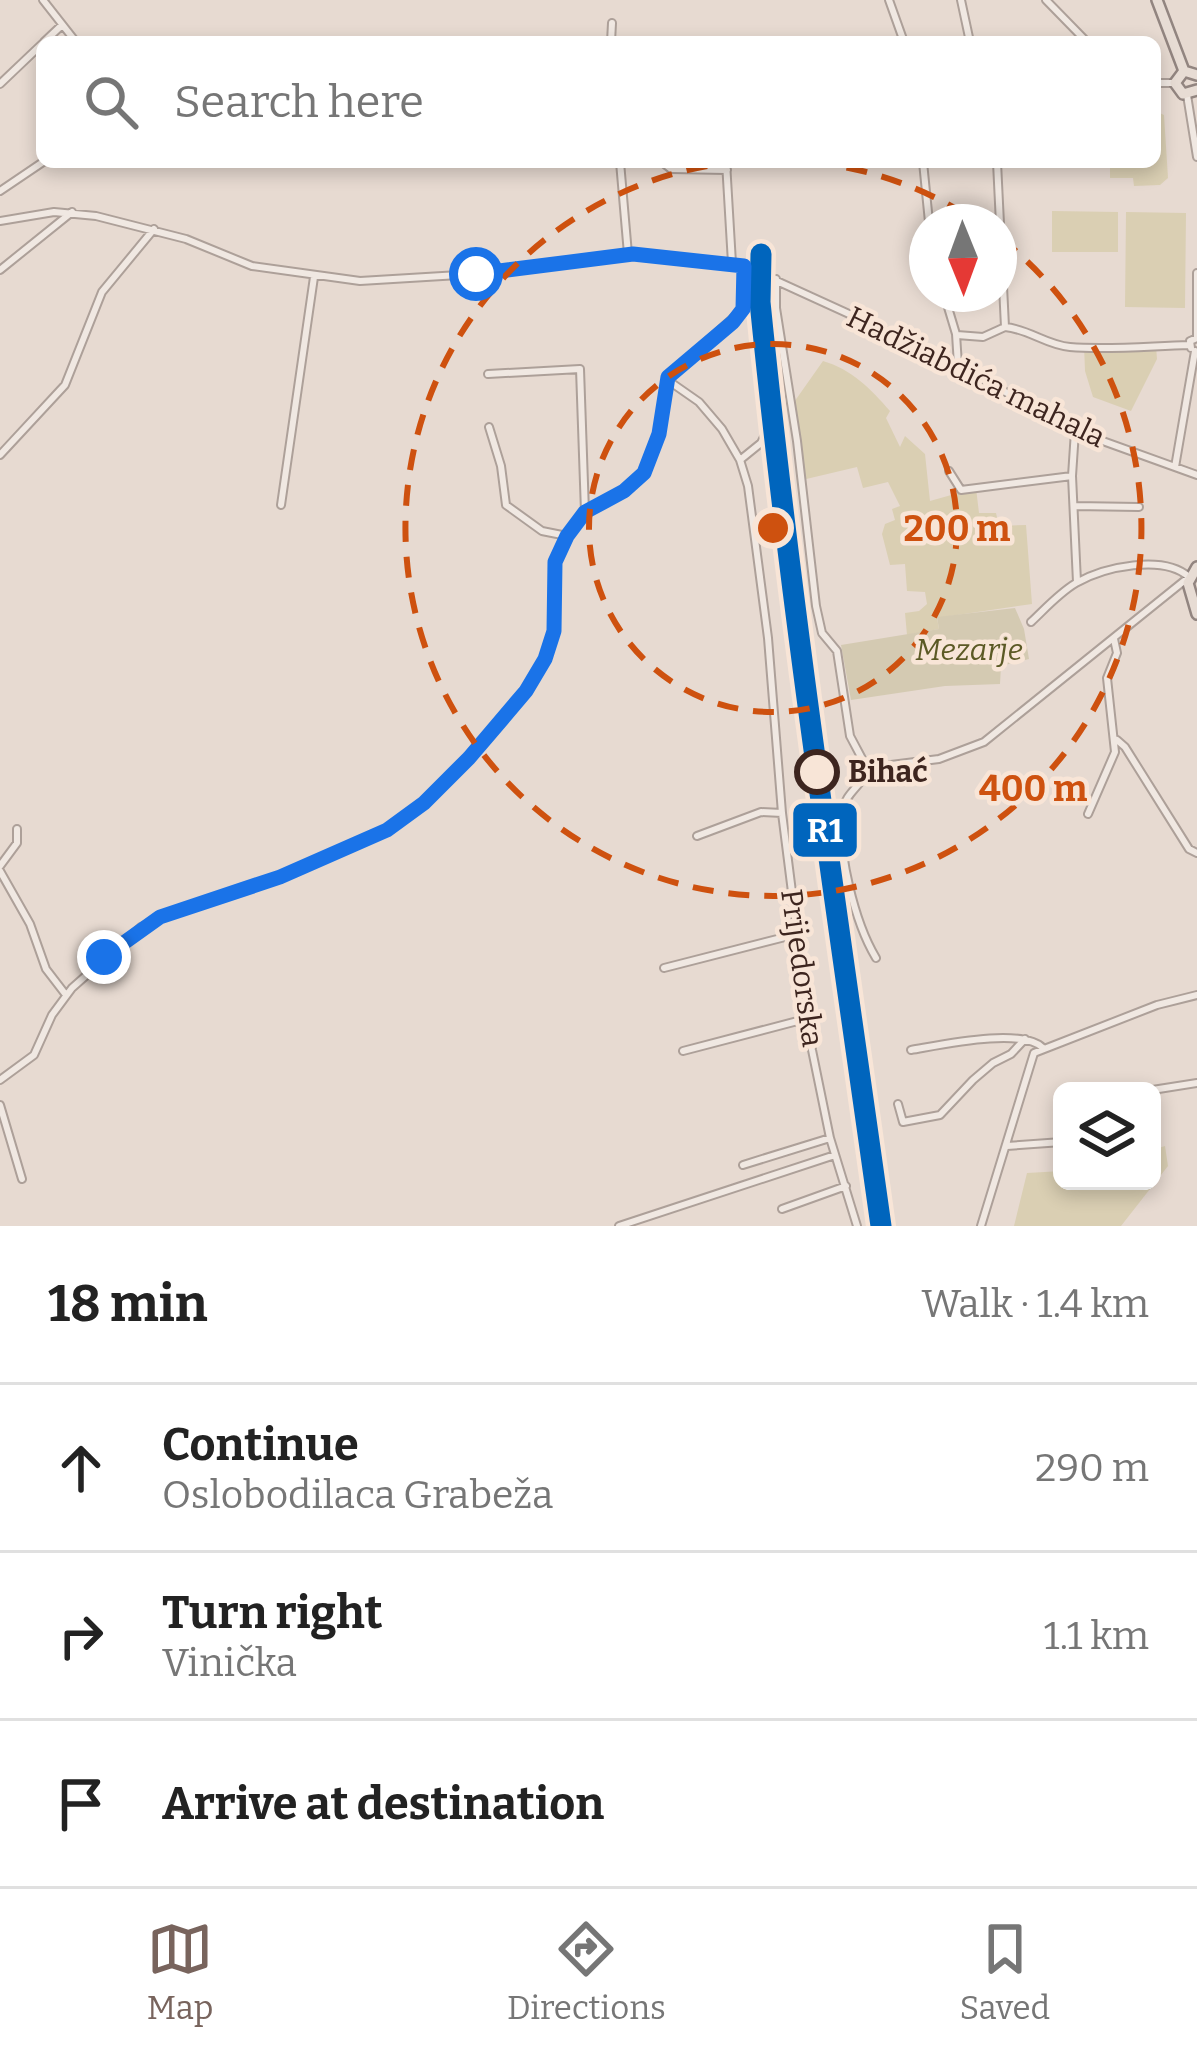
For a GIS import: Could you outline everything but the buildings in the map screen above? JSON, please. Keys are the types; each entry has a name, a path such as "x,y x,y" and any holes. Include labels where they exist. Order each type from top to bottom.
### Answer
{"main road":[{"path":"1156,0 1184,70 1197,75"},
{"path":"1184,70 1174,83 1180,93 1192,92"},
{"path":"1197,567 1189,577 1197,614"}],"street":[{"path":"44,0 71,36"},
{"path":"889,0 902,36"},
{"path":"961,0 969,36"},
{"path":"1046,0 1082,36"},
{"path":"611,36 612,23"},
{"path":"50,36 62,25"},
{"path":"0,85 36,50"},
{"path":"1161,83 1174,83"},
{"path":"1192,92 1197,157"},
{"path":"0,191 36,167"},
{"path":"621,168 628,254"},
{"path":"668,168 698,168"},
{"path":"726,168 733,263"},
{"path":"924,168 927,204"},
{"path":"997,168 1005,328"},
{"path":"0,270 72,212"},
{"name":"Hadžiabdića mahala","path":"0,221 72,212 154,230 252,266 360,281 456,276 628,254 733,263 759,270 958,365 1075,431 1197,475"},
{"path":"0,455 65,385 102,292 154,230"},
{"path":"740,460 761,443 767,431 744,266"},
{"path":"1175,467 1197,338 1197,273"},
{"path":"281,506 314,277"},
{"path":"776,279 816,606 822,633 837,650 850,736 866,768 865,779 844,803 843,831 857,921 876,958"},
{"path":"0,1080 34,1054 66,995 104,957 151,922 280,877 387,830 424,803 469,758 540,671 554,631 555,562 567,536 585,512 624,491 644,473 659,434 667,379 733,322 746,302"},
{"path":"949,312 958,365"},
{"path":"956,334 983,337 1005,328 1025,330 1069,347 1194,349"},
{"path":"488,374 580,370 585,512"},
{"name":"Prijedorska","path":"667,379 699,402 740,460 755,528 782,813 809,1018 830,1138 857,1226"},
{"path":"489,427 506,505 542,530 567,536"},
{"path":"1075,431 1077,583"},
{"path":"949,470 961,490 1072,476"},
{"path":"1074,506 1139,507"},
{"path":"866,768 939,759 984,742 1189,577 1173,566 1127,567 1077,583 1030,622"},
{"path":"1088,814 1109,772 1116,740 1107,678 1117,653 1114,639"},
{"path":"1116,740 1189,849 1197,853"},
{"path":"697,836 761,812 782,813"},
{"path":"17,829 17,843 0,868 30,924 46,969 66,995"},
{"path":"664,968 797,934"},
{"path":"981,1226 1030,1058 1043,1048 1197,994"},
{"path":"683,1051 809,1018"},
{"path":"911,1050 1024,1039 1035,1040 1043,1048"},
{"path":"898,1104 906,1123 935,1118 1024,1039"},
{"path":"1161,1089 1197,1083"},
{"path":"0,1106 22,1179"},
{"path":"743,1165 830,1138"},
{"path":"1007,1147 1053,1143"},
{"path":"620,1226 835,1155"},
{"path":"782,1209 845,1186"}],"shaded area":[{"path":"1164,115 1168,178 1160,185 1134,186 1133,178 1110,178 1110,168 1161,168"},
{"path":"1052,211 1118,212 1118,252 1052,252"},
{"path":"1126,212 1186,213 1185,308 1125,307"},
{"path":"1084,345 1156,346 1157,359 1131,411 1093,397"},
{"path":"823,361 851,375 883,403 890,411 886,418 900,447 905,436 925,454 930,501 976,488 979,513 996,513 999,526 1026,525 1032,604 937,618 939,629 907,635 905,613 927,604 925,592 907,591 905,564 890,565 882,534 885,524 895,520 892,509 900,506 888,482 863,488 857,467 802,480 792,405"},
{"path":"1165,1146 1168,1166 1161,1175 1161,1147"},
{"path":"1053,1172 1053,1190 1149,1190 1121,1226 1014,1226 1027,1173"}],"green space":[{"name":"Mezarje","path":"1015,608 1029,659 1001,666 1000,684 945,686 851,700 841,645 939,629 937,617"}],"transit line":[{"name":"R1","path":"761,254 760,302 786,534 881,1226"}],"place":[{"name":"Bihać","path":"817,772"}],"route":[{"path":"104,957 160,917 231,896 387,830 447,781 540,671 554,631 555,562 567,536 585,512 624,491 644,473 659,434 668,377 733,322 746,302 744,266 733,263 628,254 476,274"}]}
